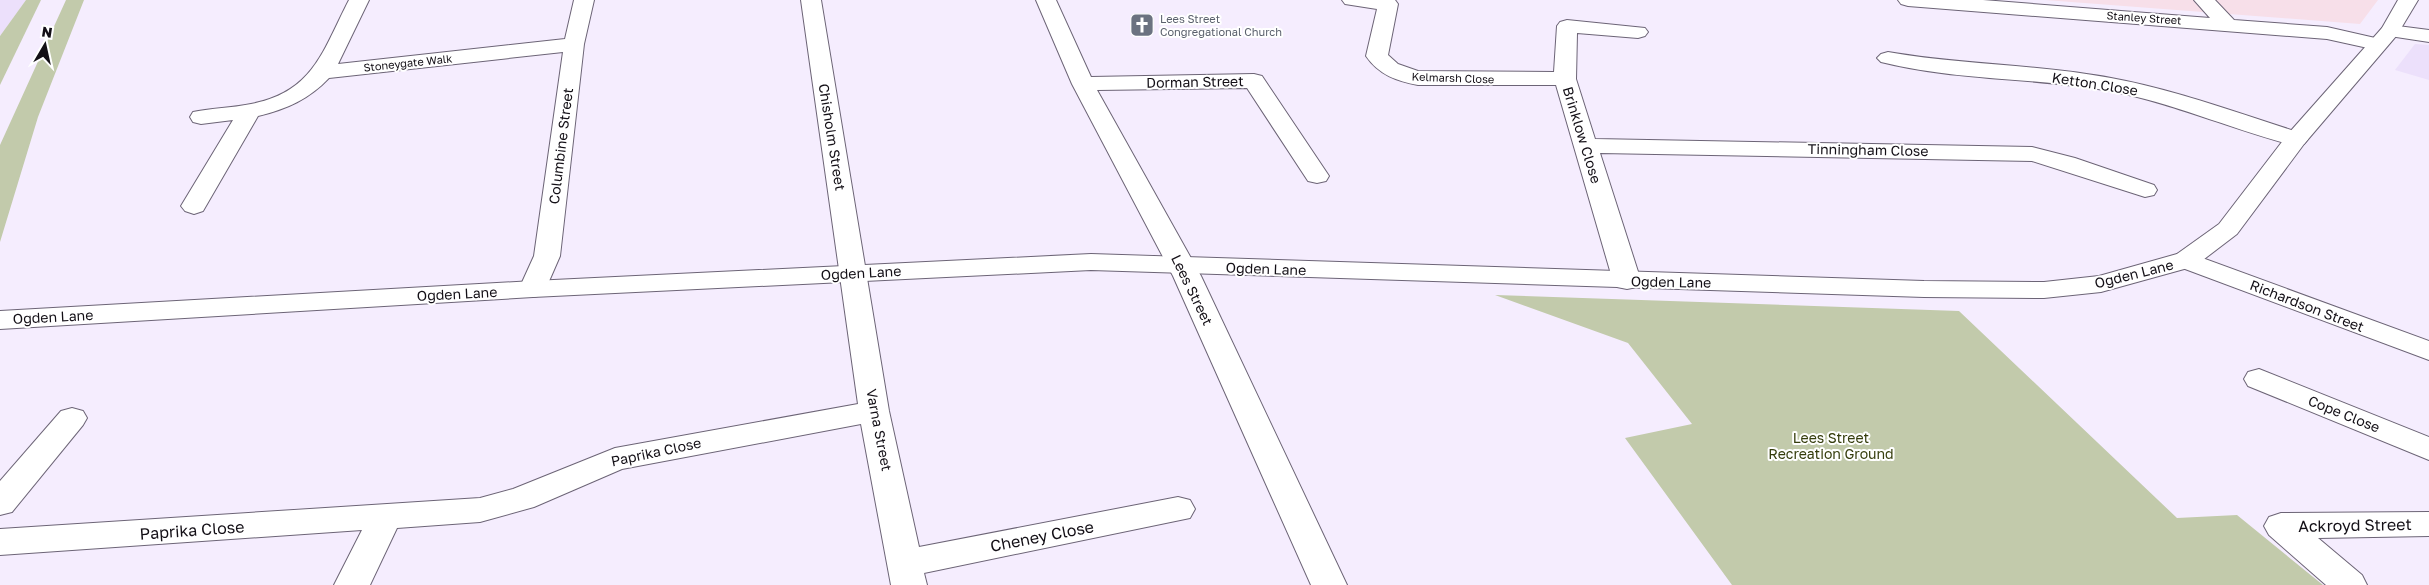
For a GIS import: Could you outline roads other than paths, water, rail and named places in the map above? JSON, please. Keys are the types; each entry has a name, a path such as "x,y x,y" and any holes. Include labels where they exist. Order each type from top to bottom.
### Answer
{"street":[{"path":"201,117 249,112 288,99 313,85 323,72 359,0"},
{"name":"Columbine Street","path":"533,289 547,256 574,44 584,0"},
{"name":"Chisholm Street","path":"811,0 852,274"},
{"name":"Lees Street","path":"1046,0 1083,84 1182,266 1329,585"},
{"name":"Kelmarsh Close","path":"1352,0 1388,4 1378,56 1384,64 1398,74 1446,80 1566,80"},
{"name":"Stanley Street","path":"1908,0 2384,38 2429,36"},
{"path":"2204,0 2228,25"},
{"name":"Ogden Lane","path":"0,320 533,289 1091,262 1627,281 2044,290 2101,284 2186,260 2228,230 2296,139 2384,38 2408,0"},
{"name":"Brinklow Close","path":"1627,281 1566,80 1567,26 1638,32"},
{"name":"Stoneygate Walk","path":"323,72 574,44"},
{"name":"Ketton Close","path":"1888,58 1929,67 2084,80 2119,86 2296,139"},
{"name":"Dorman Street","path":"1083,84 1254,81 1316,176"},
{"path":"194,206 249,112"},
{"name":"Tinningham Close","path":"1585,146 2032,154 2067,163 2145,190"},
{"name":"Richardson Street","path":"2186,260 2429,351"},
{"name":"Varna Street","path":"852,274 874,411 908,574"},
{"name":"Cope Close","path":"2259,379 2429,449"},
{"name":"Paprika Close","path":"0,542 385,518 480,510 522,499 614,459 874,411"},
{"path":"0,503 72,418"},
{"name":"Cheney Close","path":"908,574 1178,509"},
{"path":"352,585 385,518"},
{"name":"Ackroyd Street","path":"2349,585 2281,526 2429,524"}],"place":[{"name":"Lees Street Congregational Church","path":"1142,25"}],"park label":[{"name":"Lees Street Recreation Ground","path":"1831,446"}]}
